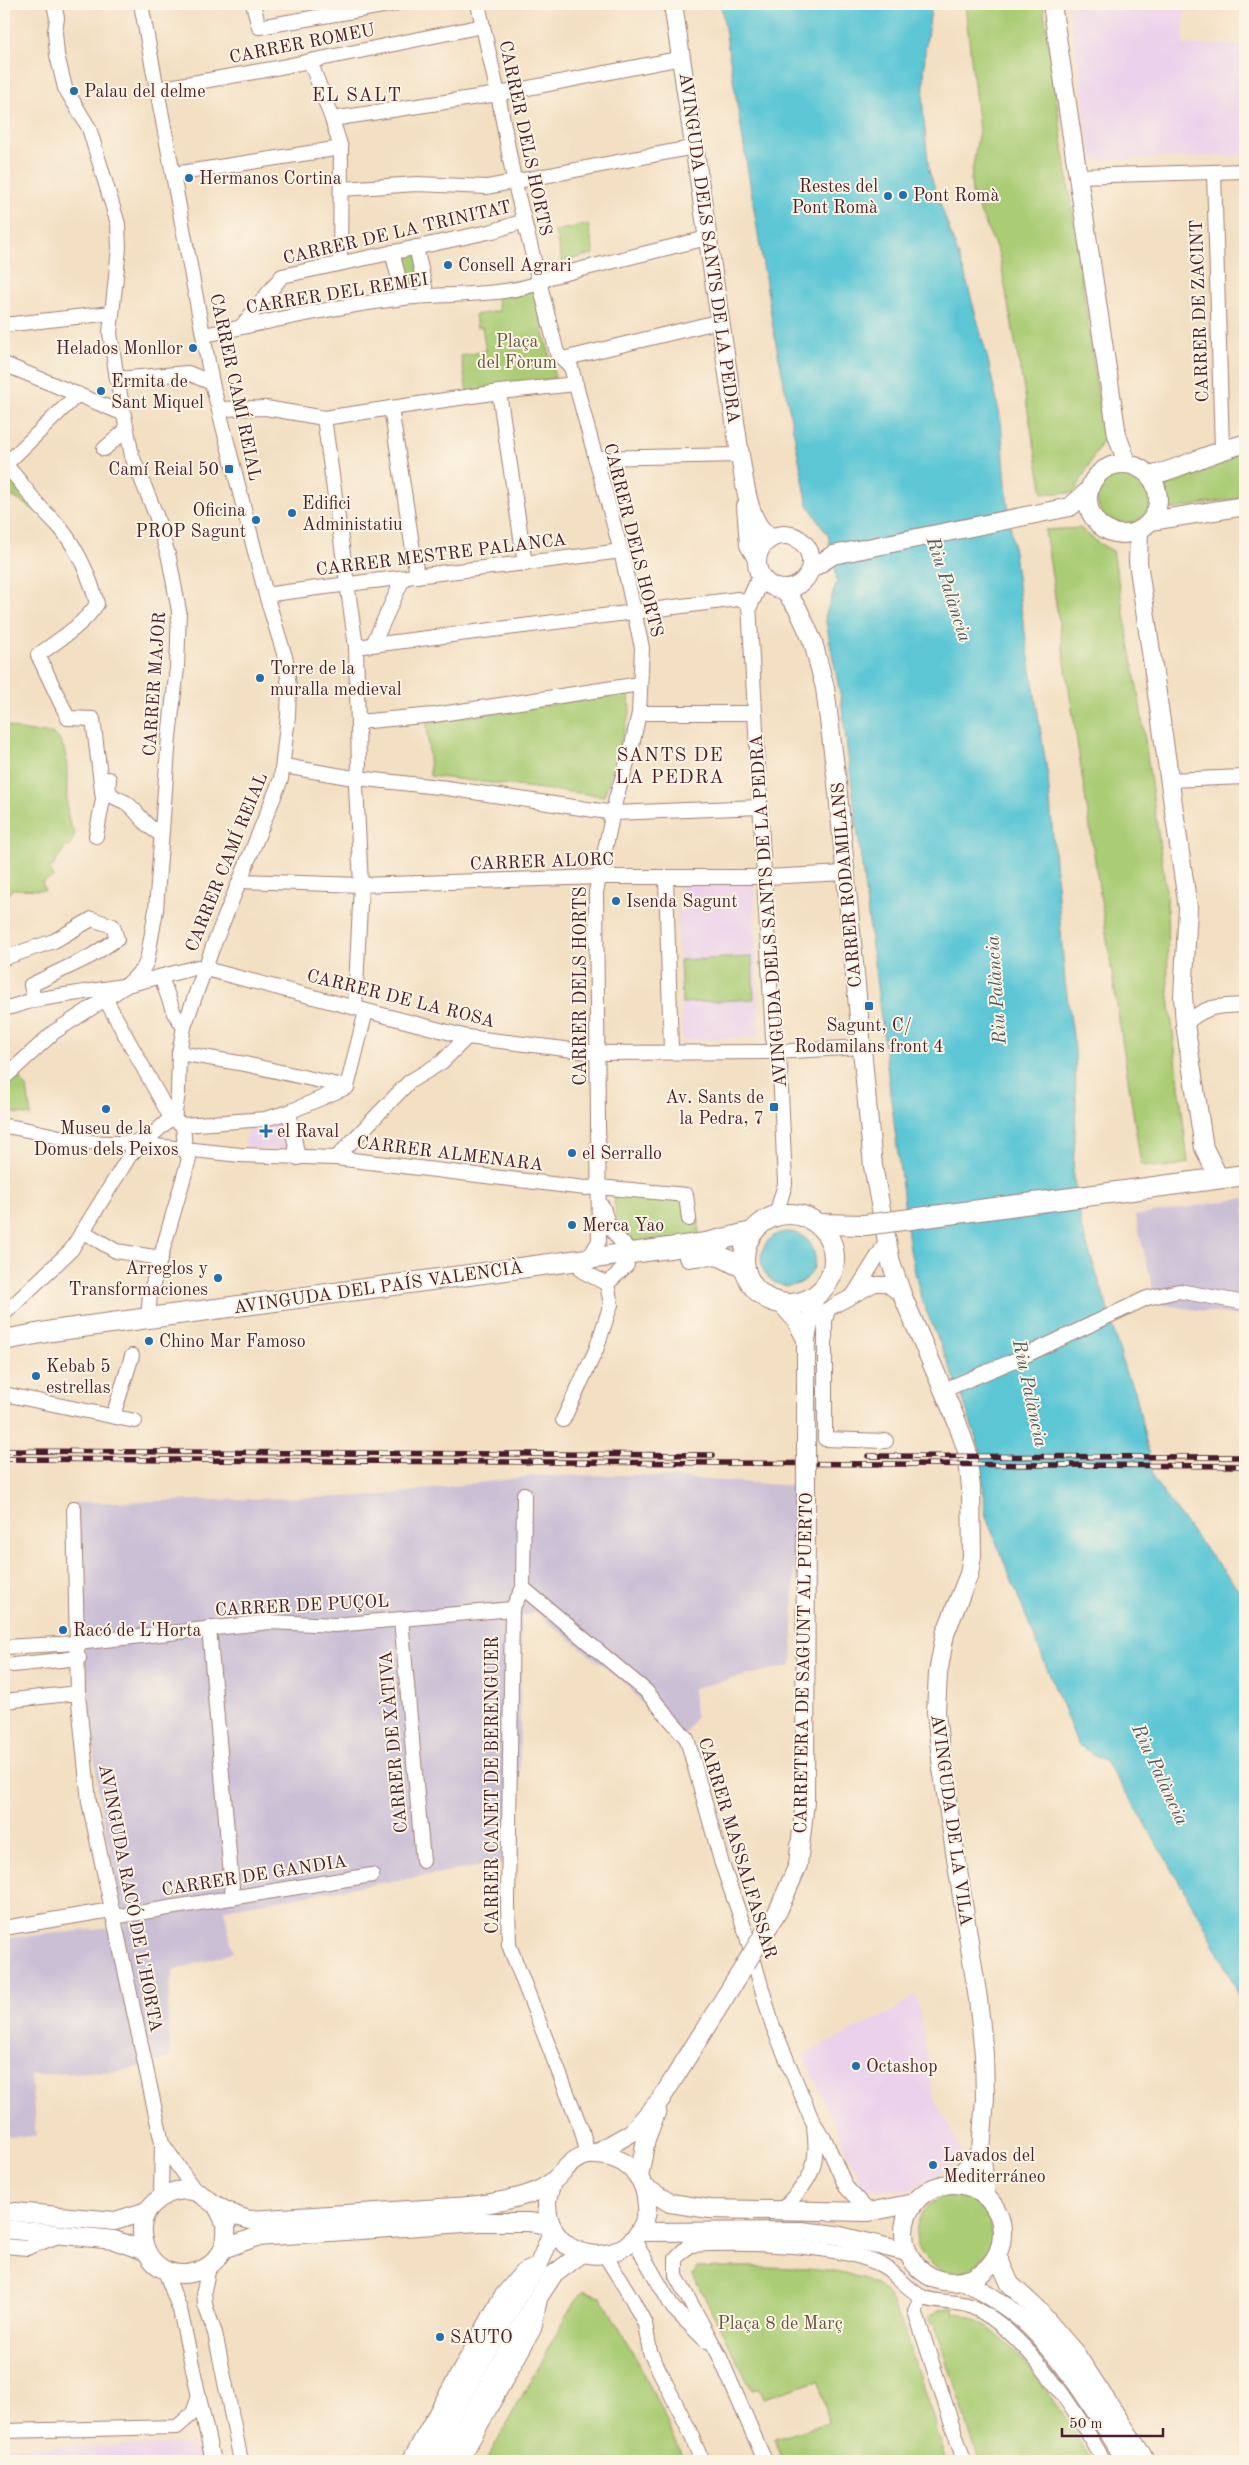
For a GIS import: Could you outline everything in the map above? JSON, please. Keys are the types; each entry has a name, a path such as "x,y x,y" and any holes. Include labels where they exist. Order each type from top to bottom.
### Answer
{"main road":[{"path":"818,1224 865,1225 1245,1175"},
{"path":"776,1215 799,1215 818,1224 828,1234 834,1256 830,1279 815,1296 799,1303 782,1304 767,1300 757,1291 744,1267 744,1248 752,1232 763,1222 776,1215"},
{"path":"834,1256 851,1235 865,1225"},
{"name":"AVINGUDA DEL PAÍS VALENCIÀ","path":"4,1351 37,1344 630,1259 706,1244 752,1232"},
{"name":"AVINGUDA DEL PAÍS VALENCIÀ","path":"630,1259 706,1254 720,1256 735,1265 744,1267"},
{"name":"AVINGUDA DEL PAÍS VALENCIÀ","path":"4,1340 34,1333 148,1318 586,1265"}],"street":[{"name":"CARRER MAJOR","path":"54,4 57,18 55,32 56,55 65,88 89,128 118,224 119,248 110,332 122,413 132,456 156,515 169,558 179,612 177,668 161,834 156,910 147,961 127,985"},
{"name":"CARRER CAMÍ REIAL","path":"141,4 205,335 212,383 266,595 286,660 289,687 284,766 204,970 184,1027 179,1053 176,1120"},
{"path":"253,4 258,26 358,7 394,4"},
{"name":"CARRER DELS HORTS","path":"478,4 498,94 514,180 557,353 572,367 636,611 642,648 639,713 631,750 616,798 596,892 598,1241 586,1265"},
{"name":"AVINGUDA DELS SANTS DE LA PEDRA","path":"673,4 747,492"},
{"path":"1052,4 1117,435 1127,463"},
{"name":"CARRER ROMEU","path":"158,89 310,62 483,26"},
{"path":"332,119 498,94 682,58"},
{"path":"310,62 341,148 340,262"},
{"path":"342,189 417,184 487,186 695,147"},
{"path":"174,174 341,148"},
{"path":"1077,176 1245,171"},
{"name":"CARRER DE ZACINT","path":"1214,172 1222,449"},
{"name":"CARRER DE LA TRINITAT","path":"242,327 282,276 340,262 493,231 524,221"},
{"name":"CARRER DEL REMEI","path":"205,335 404,298 486,292 540,283 550,277 707,238"},
{"path":"416,247 427,296"},
{"path":"392,252 404,298"},
{"path":"4,325 112,313"},
{"path":"563,359 721,321"},
{"path":"4,364 122,413"},
{"path":"117,379 188,373 212,383"},
{"path":"219,409 266,408 324,418 500,392 576,384"},
{"path":"500,392 525,564"},
{"path":"78,394 6,465 20,479 35,501 62,529 74,547 94,592 97,604 81,623 38,655 68,718 94,719 103,799 96,836"},
{"path":"373,644 410,577 391,408"},
{"path":"324,418 356,647 357,778 361,885 360,1009 347,1086"},
{"path":"104,449 126,430"},
{"path":"1108,466 1117,435"},
{"path":"1150,476 1175,470 1222,449 1245,444"},
{"path":"595,458 740,455"},
{"path":"747,492 749,545 757,559 761,578 767,584 790,588 803,582 811,569 832,555 1070,507 1088,491 1096,476 1108,466 1127,463 1140,468 1150,476 1158,497 1156,510 1145,526 1138,562 1188,908 1183,996 1185,1024 1204,1148 1219,1178"},
{"path":"1088,491 1088,504 1092,516 1100,526 1116,534 1138,562"},
{"path":"747,492 754,519 764,532 772,537"},
{"path":"1116,534 1128,534 1145,526 1245,506"},
{"path":"1070,507 1092,516"},
{"path":"757,559 762,546 772,537 781,535 792,536 807,547 832,555"},
{"path":"807,547 811,569"},
{"name":"CARRER MESTRE PALANCA","path":"266,595 347,583 525,564 621,551"},
{"name":"AVINGUDA DELS SANTS DE LA PEDRA","path":"761,578 748,604 766,877 773,1038 780,1068 785,1184 776,1215"},
{"name":"CARRER RODAMILANS","path":"790,588 813,642 825,688 837,782 873,1166 887,1241"},
{"path":"356,647 738,599 748,604"},
{"path":"358,722 434,715 640,684"},
{"path":"639,713 754,713"},
{"path":"98,758 109,772 109,790 113,797 127,803 142,822 161,834"},
{"path":"284,766 357,778 447,788 614,813 760,806"},
{"path":"1169,780 1245,777"},
{"name":"CARRER ALORC","path":"240,881 361,885 599,877 766,877 845,874"},
{"path":"666,878 671,1051"},
{"path":"4,958 54,941 92,919 113,926 117,939 91,956 31,985 34,1000"},
{"name":"CARRER DE LA ROSA","path":"4,1008 34,1000 127,985 198,967 467,1037 597,1052 776,1052 861,1047"},
{"path":"161,977 174,1014 184,1027"},
{"path":"4,1078 54,1032 127,985"},
{"path":"106,1000 176,1120 189,1159 150,1294 148,1318"},
{"path":"1185,1024 1200,1011 1220,1006 1245,1005"},
{"path":"336,1158 409,1082 442,1062 467,1037"},
{"path":"179,1053 254,1066 347,1086"},
{"path":"4,1314 70,1250 130,1155 147,1141 159,1126 176,1120 242,1122 289,1112 347,1086"},
{"path":"289,1112 298,1158"},
{"path":"4,1126 32,1129 87,1142 121,1144 147,1141"},
{"name":"CARRER ALMENARA","path":"147,1141 155,1146 240,1155 336,1158 585,1188 599,1186 686,1195 689,1219"},
{"path":"1198,1181 1204,1148"},
{"name":"CARRER DELS HORTS","path":"599,1186 605,1216 616,1238 630,1259"},
{"path":"82,1231 116,1251 161,1258"},
{"path":"853,1296 887,1241"},
{"name":"AVINGUDA DE LA VILA","path":"887,1241 891,1263 903,1297 944,1390 966,1451 973,1536 969,1574 945,1634 938,1674 936,1712 942,1768 984,2054 985,2098 981,2150 986,2197"},
{"path":"607,1284 630,1259"},
{"path":"563,1420 596,1350 612,1304 607,1284 586,1265"},
{"path":"886,1441 825,1439 825,1320 828,1310 875,1284 886,1284 903,1297"},
{"path":"944,1390 1020,1358 1147,1298 1179,1291 1245,1303"},
{"name":"CARRETERA DE SAGUNT AL PUERTO","path":"591,2155 631,2133 661,2099 778,1911 798,1864 805,1802 806,1339 815,1296"},
{"name":"CARRETERA DE SAGUNT AL PUERTO","path":"782,1304 796,1320 806,1339"},
{"path":"113,1416 132,1356"},
{"path":"4,1394 135,1421"},
{"name":"CARRER CANET DE BERENGUER","path":"524,1494 523,1588 512,1609 509,1945 591,2155"},
{"name":"AVINGUDA RACÓ DE L'HORTA","path":"74,1508 79,1658 78,1693 89,1802 162,2144 161,2196"},
{"name":"CARRER MASSALFASSAR","path":"523,1588 646,1691 687,1739 722,1864 745,1930 772,2024 812,2120 825,2140 846,2187 869,2212"},
{"name":"CARRER DE PUÇOL","path":"4,1647 22,1648 77,1643 270,1622 335,1625 512,1609"},
{"name":"CARRER DE XÀTIVA","path":"401,1619 423,1861"},
{"path":"209,1628 233,1898"},
{"path":"8,1668 22,1648"},
{"path":"8,1668 79,1658"},
{"path":"4,1701 78,1693"},
{"name":"CARRER DE GANDIA","path":"4,1928 233,1898 372,1875"},
{"name":"CARRETERA DE SAGUNT AL PUERTO","path":"642,2182 646,2139 661,2099"},
{"name":"CARRER MASSALFASSAR","path":"781,2210 803,2188 816,2161 817,2148 812,2120"},
{"name":"AVINGUDA RACÓ DE L'HORTA","path":"162,2144 194,2191"},
{"path":"950,2184 981,2150"},
{"path":"4,2211 115,2221 147,2210 161,2196 178,2190 194,2191 233,2215 250,2220 475,2206 527,2195 552,2182 567,2164 591,2155 611,2156 627,2164 642,2182 670,2203 710,2209 869,2212 914,2203"},
{"path":"552,2182 547,2204 552,2228 566,2244 582,2253 605,2255 620,2250 637,2236 648,2210 642,2182"},
{"path":"950,2184 970,2187 986,2197 993,2204 1001,2223 1002,2235 997,2255 984,2271 965,2281 942,2281 930,2276 912,2260 907,2252 904,2227 908,2212 914,2203 930,2190 950,2184"},
{"path":"217,2206 226,2227 223,2249 209,2267 204,2290 205,2305 215,2333 241,2461"},
{"path":"147,2210 141,2230 145,2251 153,2262 165,2271 186,2275 209,2267"},
{"path":"223,2249 256,2237 479,2222 528,2222 552,2228"},
{"path":"426,2461 517,2297 539,2264 552,2228"},
{"path":"4,2229 58,2236 114,2240 145,2251"},
{"path":"637,2236 801,2231 836,2235 907,2252"},
{"path":"4,2246 27,2248 58,2236"},
{"path":"637,2236 673,2308 718,2355"},
{"path":"766,2461 718,2355 676,2276 676,2258 689,2245 800,2247 869,2259 885,2267 922,2297 943,2303 968,2305 1011,2334 1046,2372 1104,2461"},
{"path":"446,2461 553,2275 582,2253"},
{"path":"605,2255 644,2324 650,2352 689,2430 702,2461"},
{"path":"997,2255 1010,2284 1037,2309 1075,2353 1146,2461"},
{"path":"409,2461 501,2296 521,2272 539,2264"},
{"path":"165,2271 180,2310 213,2461"},
{"path":"965,2281 995,2298 1023,2320 1058,2360 1108,2430 1126,2461"},
{"path":"461,2461 534,2329 542,2292"},
{"path":"922,2297 916,2311 964,2461"},
{"path":"4,2431 177,2427 193,2413 199,2396"}],"shaded area":[{"path":"1068,4 1185,4 1183,45 1245,44 1245,156 1092,160"},
{"path":"754,882 759,1037 682,1040 677,911 688,911 688,898 679,899 679,885"},
{"name":"el Raval","path":"284,1121 288,1141 287,1150 245,1147 247,1126"},
{"path":"1245,1198 1245,1317 1157,1304 1135,1216"},
{"path":"636,1475 797,1486 792,1665 693,1688 695,1717 678,1745 625,1683 534,1611 521,1618 519,1860 224,1909 233,1952 172,1971 168,2008 170,2058 121,2071 31,2075 36,2136 4,2137 4,1938 124,1927 99,1795 87,1686 71,1503 375,1496 533,1476"},
{"path":"916,1993 934,2098 966,2159 908,2191 863,2189 803,2055 897,2009"},
{"path":"190,2444 198,2451 200,2461 4,2461 4,2447"}],"green space":[{"path":"965,4 1043,4 1104,437 1074,493 1043,493 999,254 972,194 971,179 979,130"},
{"path":"588,224 594,254 562,261 555,231"},
{"path":"416,247 427,296 404,298 392,252"},
{"name":"Plaça del Fòrum","path":"534,291 555,378 467,393 461,356 486,351 482,327 477,328 475,315 499,311 496,293"},
{"path":"1245,450 1245,497 1162,511 1168,491 1162,480"},
{"path":"4,467 44,515 4,492"},
{"path":"1124,470 1134,472 1143,478 1149,487 1151,497 1149,507 1143,516 1134,522 1124,524 1114,522 1105,516 1099,507 1097,497 1099,487 1105,478 1114,472"},
{"path":"1080,528 1098,543 1113,551 1140,705 1167,897 1168,989 1188,1163 1164,1168 1141,1165 1045,530"},
{"path":"629,693 630,712 604,796 430,776 427,722"},
{"path":"4,724 23,731 50,733 61,742 67,767 67,810 75,833 70,847 66,846 53,866 49,867 53,877 42,882 45,890 12,889 4,901"},
{"path":"752,957 754,999 682,1003 680,960"},
{"path":"15,1074 27,1087 31,1116 4,1111 4,1084"},
{"path":"614,1194 681,1199 689,1219 699,1219 699,1237 638,1246 623,1239 616,1220"},
{"path":"947,2196 961,2196 975,2202 986,2213 992,2227 989,2249 981,2261 961,2272 947,2272 933,2266 922,2255 916,2241 916,2227 922,2213 933,2202"},
{"name":"Plaça 8 de Març","path":"764,2267 818,2270 864,2279 878,2286 889,2298 901,2321 947,2461 783,2461 775,2439 828,2423 819,2381 763,2398 758,2389 752,2390 693,2275 697,2268"},
{"path":"584,2291 601,2296 642,2369 685,2461 486,2461 573,2304"},
{"path":"955,2307 954,2312 975,2320 996,2334 1034,2373 1093,2461 979,2461 935,2324 929,2321 929,2317 938,2311"},
{"path":"387,2457 384,2461 252,2461 251,2459"}],"water":[{"name":"Riu Palància","path":"721,4 932,4 925,50 923,111 929,171 964,272 988,360 1001,421 1007,497 1021,608 1048,777 1065,982 1075,1048 1076,1108 1073,1174 1082,1230 1106,1303 1126,1374 1135,1390 1154,1480 1191,1531 1245,1597 1245,2008 1208,1931 1140,1814 1104,1760 1078,1745 986,1517 980,1450 963,1399 921,1298 910,1250 841,699 825,617 837,581 833,555 828,535 808,505 774,333"},
{"path":"783,1232 793,1232 807,1240 813,1249 815,1259 813,1269 807,1278 793,1286 783,1286 773,1281 766,1274 761,1264 761,1254 766,1244 773,1237"}],"railway":[{"path":"4,1451 713,1455"},
{"path":"868,1456 1245,1457"},
{"path":"4,1459 1245,1466"}],"place":[{"name":"Palau del delme","path":"74,91"},
{"name":"Hermanos Cortina","path":"189,178"},
{"name":"Pont Romà","path":"903,195"},
{"name":"Restes del Pont Romà","path":"888,196"},
{"name":"Consell Agrari","path":"448,265"},
{"name":"Helados Monllor","path":"193,348"},
{"name":"Ermita de Sant Miquel","path":"101,391"},
{"name":"Camí Reial 50","path":"229,469"},
{"name":"Edifici Administatiu","path":"292,513"},
{"name":"Oficina PROP Sagunt","path":"256,520"},
{"name":"Torre de la muralla medieval","path":"260,678"},
{"name":"Isenda Sagunt","path":"616,901"},
{"name":"Sagunt, C/ Rodamilans front 4","path":"869,1006"},
{"name":"Av. Sants de la Pedra, 7","path":"774,1107"},
{"name":"Museu de la Domus dels Peixos","path":"106,1109"},
{"name":"el Raval","path":"266,1131"},
{"name":"el Serrallo","path":"572,1153"},
{"name":"Merca Yao","path":"572,1225"},
{"name":"Arreglos y Transformaciones","path":"218,1278"},
{"name":"Chino Mar Famoso","path":"149,1341"},
{"name":"Kebab 5 estrellas","path":"36,1376"},
{"name":"Racó de L'Horta","path":"63,1630"},
{"name":"Octashop","path":"856,2066"},
{"name":"Lavados del Mediterráneo","path":"933,2165"},
{"name":"SAUTO","path":"440,2337"}],"district":[{"name":"EL SALT","path":"357,94"},
{"name":"SANTS DE LA PEDRA","path":"670,765"}]}
